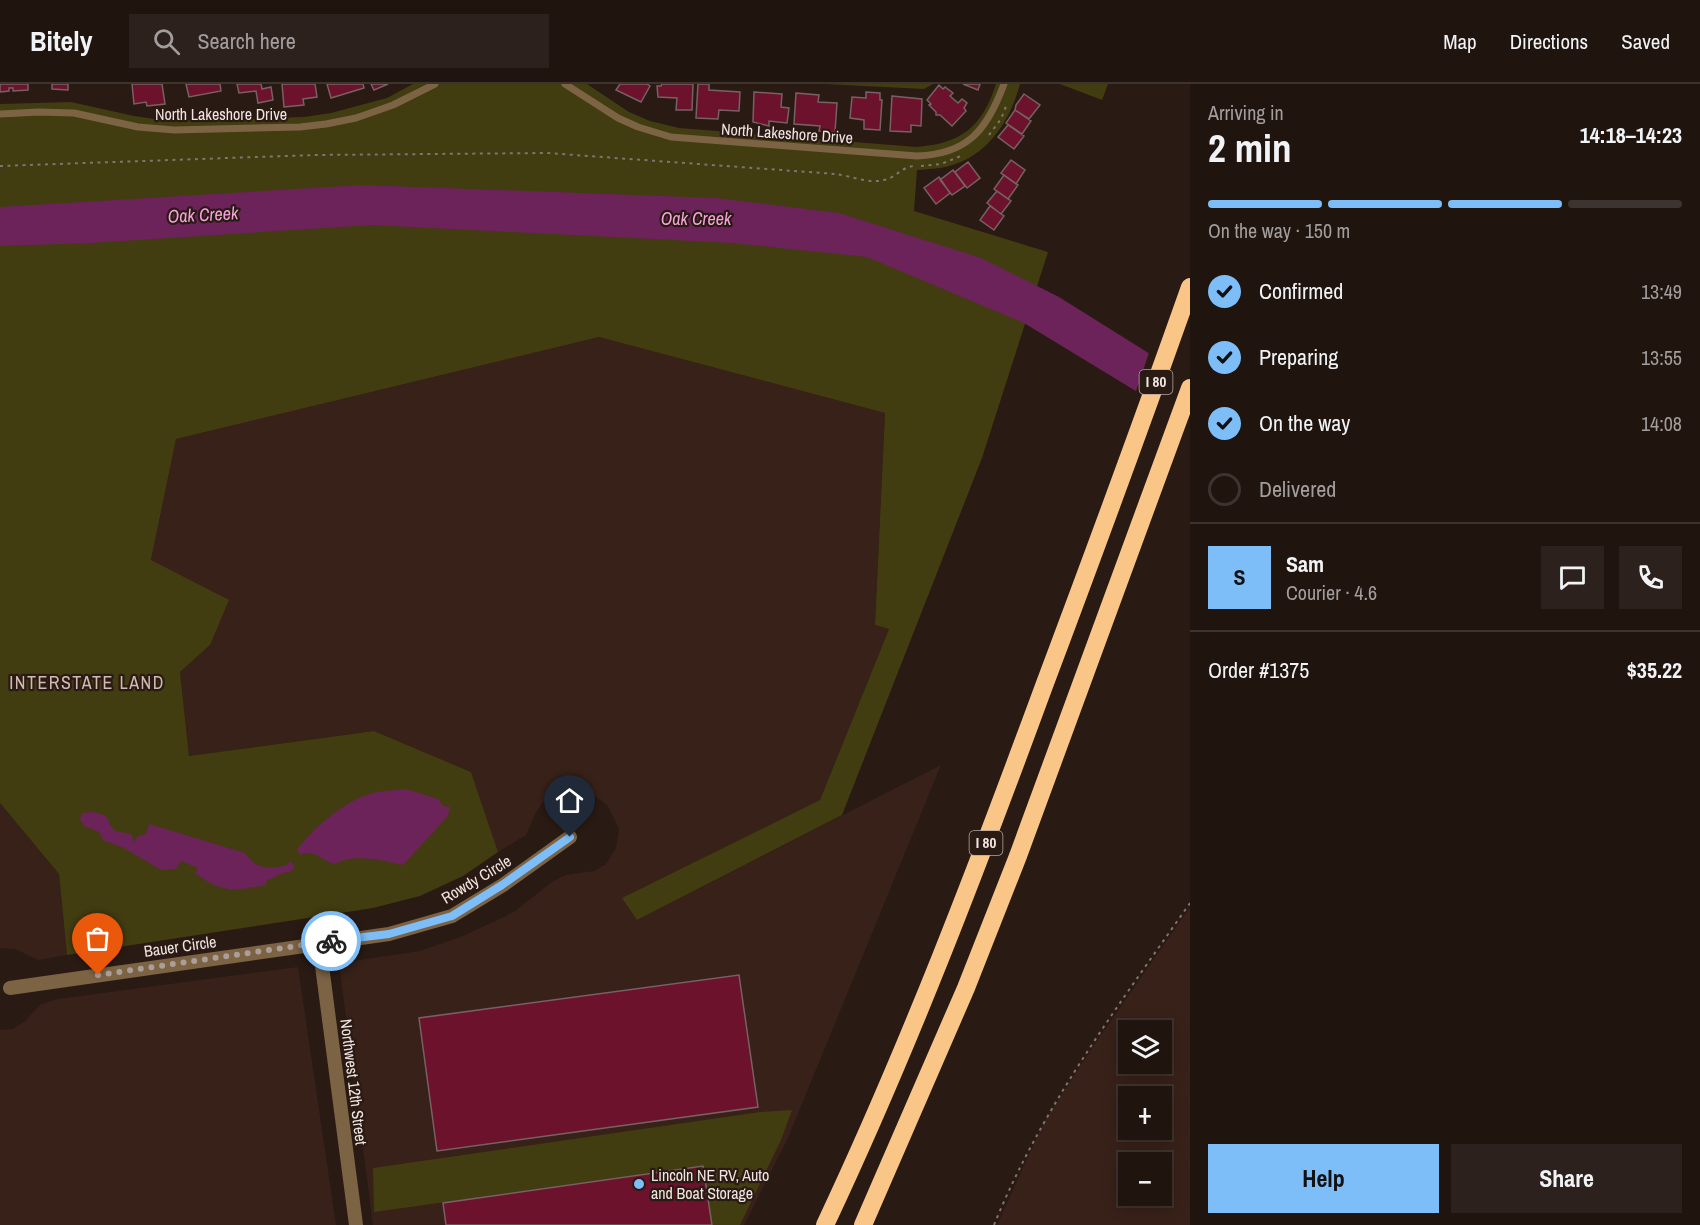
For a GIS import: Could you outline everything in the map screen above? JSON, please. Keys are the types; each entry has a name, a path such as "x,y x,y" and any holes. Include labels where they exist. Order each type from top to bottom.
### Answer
{"highway":[{"name":"I 80","path":"825,1225 946,946 991,831 1131,454 1190,287"},
{"name":"I 80","path":"862,1225 924,1086 1005,889 1190,388"}],"street":[{"name":"Rowdy Circle","path":"319,943 389,934 452,916 502,885 570,837"},
{"name":"Bauer Circle","path":"10,988 319,943"},
{"name":"Northwest 12th Street","path":"319,943 356,1225"}],"lane":[{"name":"North Lakeshore Drive","path":"0,114 74,113 138,127 174,130 300,127 326,124 364,115 393,105 435,84"},
{"name":"North Lakeshore Drive","path":"564,84 638,127 671,137 917,156 947,152 970,140 988,121 1004,84"}],"path":[{"path":"984,140 1001,119 1008,100"},
{"path":"0,165 314,154 547,153 836,174 876,181 890,178 908,166 941,164 963,155"},
{"path":"994,1225 1027,1153 1053,1104 1190,903"}],"shaded area":[{"path":"413,84 587,84 629,112 650,121 679,128 917,147 946,142 958,137 977,122 996,84 1020,84 1003,124 986,145 963,161 941,168 917,170 914,211 1048,252 982,458 842,815 637,920 622,898 820,800 889,629 875,625 885,413 599,337 176,439 151,560 229,600 210,645 180,672 189,756 374,731 471,772 498,852 463,876 420,896 373,908 67,955 59,874 0,803 0,104 71,102 168,121 304,117 331,113 387,98"},
{"path":"825,84 933,84 924,89"},
{"path":"1060,84 1108,84 1102,100"},
{"path":"599,337 885,413 875,625 889,629 820,800 623,898 637,920 941,765 788,1138 744,1225 373,1225 339,963 420,951 463,936 514,912 553,881 566,875 594,871 606,864 616,848 619,829 608,806 591,793 569,792 545,800 536,812 526,835 498,852 471,772 374,731 189,756 180,672 210,645 151,561 176,439"},
{"path":"0,803 59,874 67,955 38,960 15,949 0,948"},
{"path":"1190,907 1190,1225 997,1225 1044,1122 1094,1045"},
{"path":"298,967 336,1225 0,1225 0,1030 13,1029 24,1022 41,1004 58,999"},
{"path":"792,1110 781,1140 740,1225 712,1225 703,1166 374,1212 373,1168 760,1112"}],"water":[{"name":"Oak Creek","path":"362,185 716,198 839,213 981,258 1059,297 1190,379 1190,424 1024,323 867,257 732,243 372,225 91,243 0,246 0,207"},
{"path":"406,789 438,799 443,806 450,807 448,816 403,865 360,858 335,864 314,854 300,855 297,849 304,841 327,819 354,800 374,793"},
{"path":"94,812 104,815 115,831 131,834 134,842 138,836 146,834 149,824 245,853 263,867 280,867 287,865 290,861 294,868 290,872 266,881 266,885 245,889 221,888 195,873 198,868 181,861 176,869 161,870 124,848 103,840 99,832 84,826 80,819 82,813"}],"pier":[{"path":"1150,350 1190,375 1190,427 1135,394"}],"building":[{"path":"0,84 28,84 28,90 13,91 13,88 9,88 9,91 0,92"},
{"path":"52,84 68,84 68,90 52,89"},
{"path":"132,84 162,84 165,104 147,106 146,102 134,104"},
{"path":"186,84 220,84 221,91 189,97"},
{"path":"237,84 261,84 262,89 271,87 273,100 258,103 256,91 239,93"},
{"path":"282,84 315,84 317,97 303,99 304,105 284,107"},
{"path":"327,84 363,84 364,88 331,98"},
{"path":"371,84 388,84 374,90"},
{"path":"620,84 650,86 641,102 616,90"},
{"path":"693,84 692,110 676,110 677,98 658,97 657,86"},
{"path":"698,84 709,84 709,90 740,92 739,111 719,110 718,119 696,118"},
{"path":"963,84 980,84 978,90"},
{"path":"939,85 953,93 950,96 958,103 962,99 967,103 964,108 966,111 952,126 940,115 936,115 927,100"},
{"path":"754,92 782,94 781,107 789,108 787,123 769,121 769,126 753,122"},
{"path":"866,92 880,93 880,100 882,100 880,130 864,129 864,120 850,118 852,97 866,98"},
{"path":"796,93 819,95 818,102 837,103 835,132 819,131 820,126 794,124"},
{"path":"1024,94 1040,105 1029,119 1015,110"},
{"path":"892,96 922,99 921,126 911,125 911,132 890,131"},
{"path":"1015,110 1031,121 1022,134 1006,123"},
{"path":"1008,125 1024,136 1014,149 998,137"},
{"path":"1011,160 1025,170 1016,184 1001,173"},
{"path":"968,162 980,178 967,188 955,172"},
{"path":"953,170 965,186 952,195 940,180"},
{"path":"1004,175 1018,185 1008,199 994,189"},
{"path":"939,177 950,193 936,204 924,188"},
{"path":"997,191 1011,201 1001,214 987,203"},
{"path":"990,206 1004,216 994,230 980,220"},
{"path":"739,975 758,1107 437,1151 419,1018"},
{"name":"Lincoln NE RV, Auto and Boat Storage","path":"703,1166 712,1225 446,1225 443,1203"}],"way so far":[{"path":"98,975 331,941"}],"place":[{"name":"Lincoln NE RV, Auto and Boat Storage","path":"639,1184"}],"district":[{"name":"INTERSTATE LAND","path":"87,683"}],"route":[{"path":"331,941 389,934 452,916 502,885 570,837"}]}
